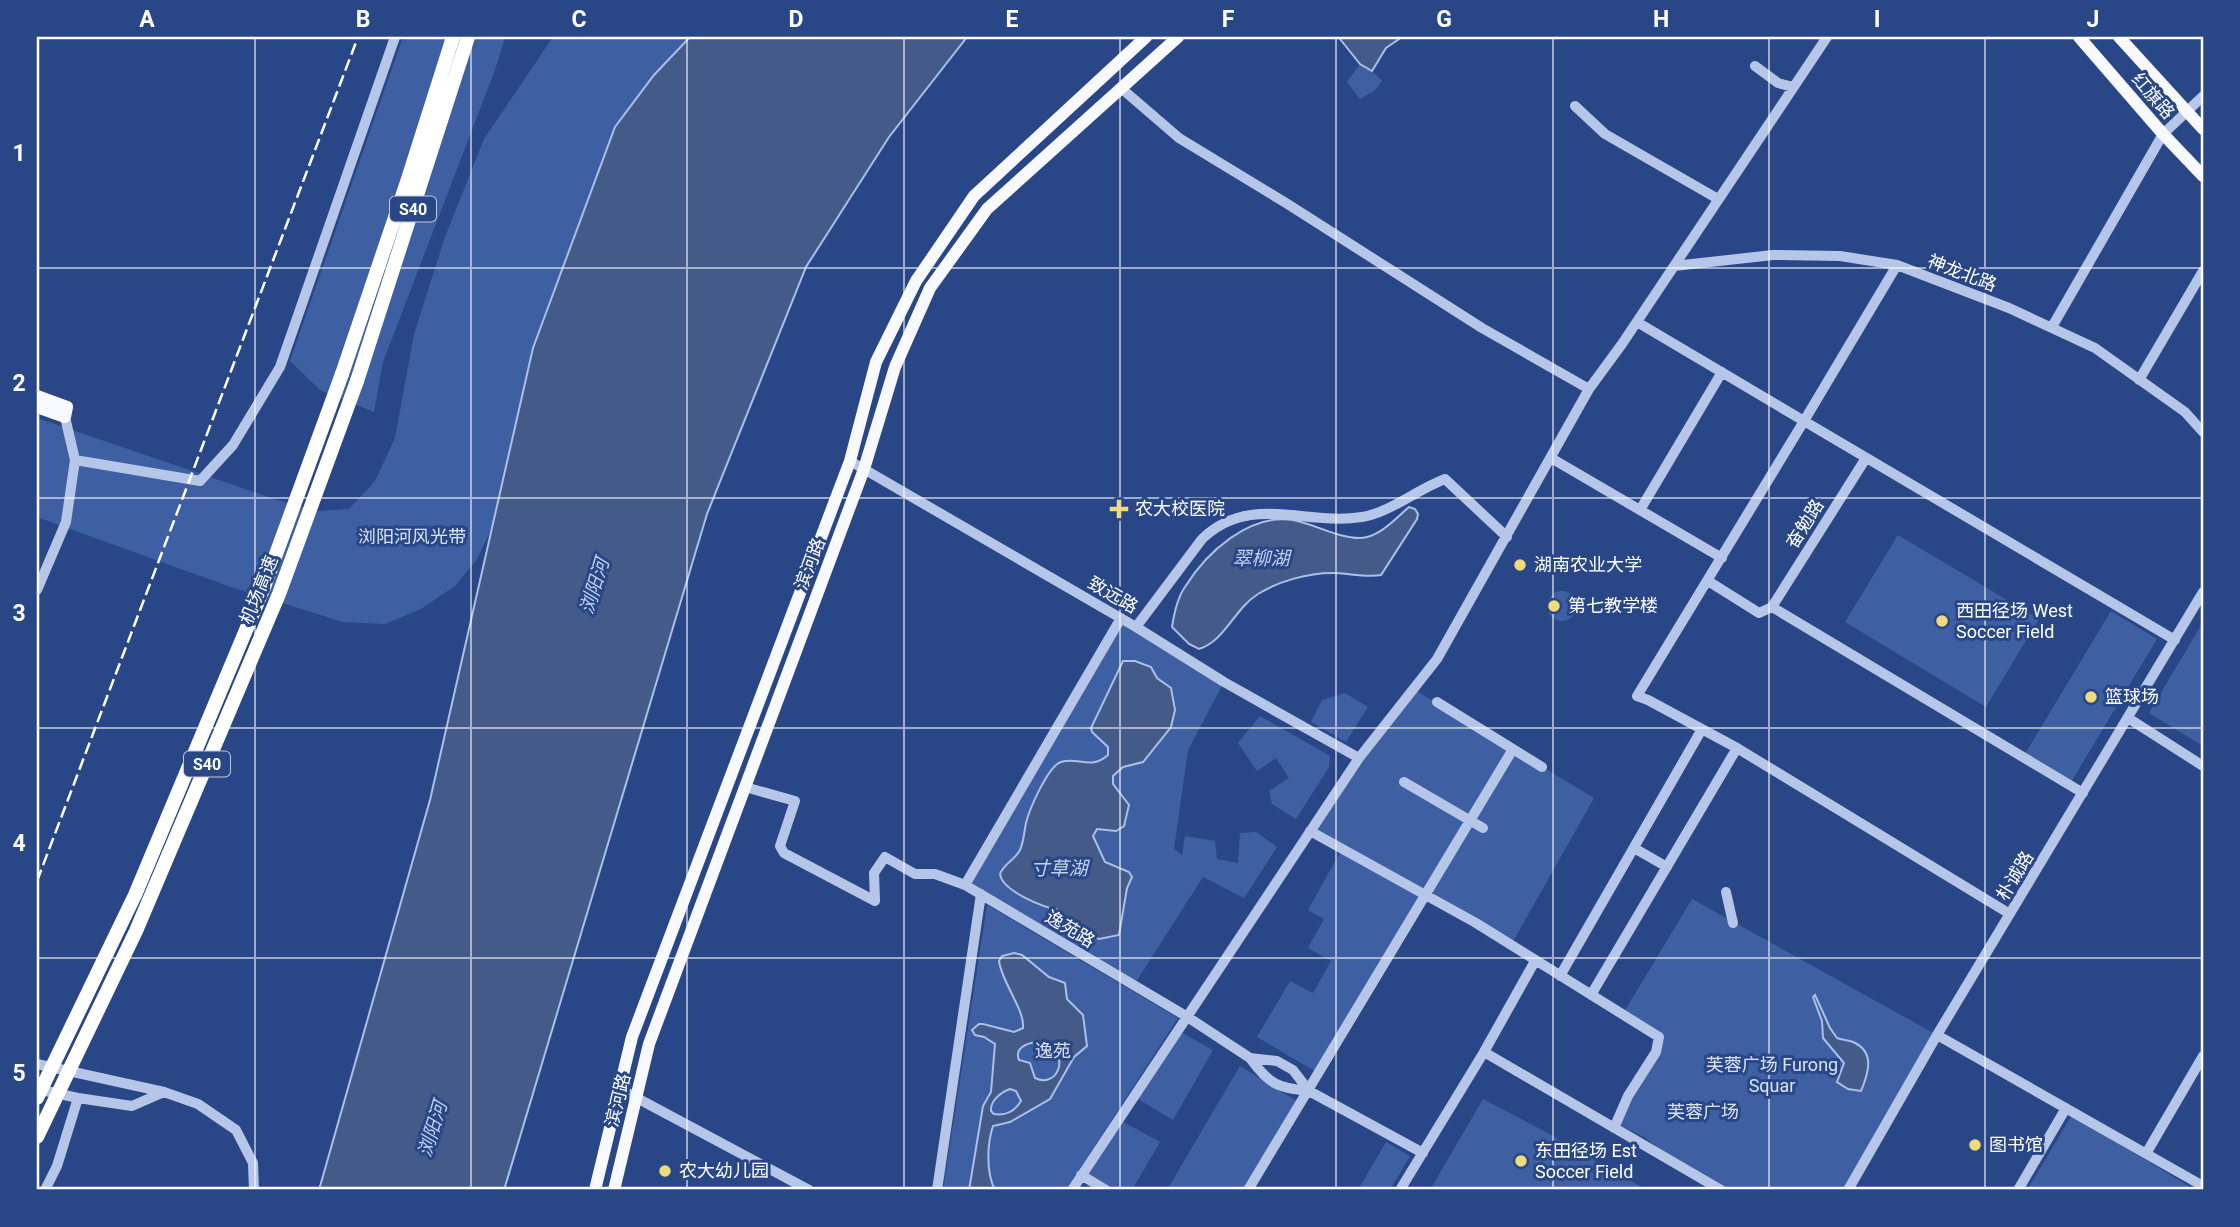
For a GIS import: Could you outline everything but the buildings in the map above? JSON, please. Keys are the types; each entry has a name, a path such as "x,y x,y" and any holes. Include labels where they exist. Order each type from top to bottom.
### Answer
{"highway":[{"name":"机场高速","path":"37,1098 135,895 264,587 342,374 453,37"},
{"name":"机场高速","path":"37,1137 136,931 269,619 357,381 468,37"}],"main road":[{"name":"滨河路","path":"595,1190 632,1037 850,461 876,362 916,281 974,196 1146,37"},
{"name":"滨河路","path":"614,1190 649,1044 864,469 895,367 930,288 987,209 1178,37"},
{"name":"红旗路","path":"2079,37 2203,176"},
{"name":"红旗路","path":"2119,37 2203,129"},
{"path":"37,396 67,407 65,417 37,407"}],"street":[{"path":"75,460 200,481 233,445 280,367 395,37"},
{"path":"1072,1190 1359,758 1437,659 1589,389 1637,322 1827,37"},
{"path":"1755,66 1778,83 1793,87"},
{"path":"1121,88 1179,138 1482,328 1589,389"},
{"path":"2052,327 2163,134 2203,96"},
{"path":"1575,106 1605,134 1718,199"},
{"name":"神龙北路","path":"1674,266 1773,255 1840,256 1897,265 2009,308 2095,348 2185,412 2203,432"},
{"path":"1897,265 1637,696 1737,748 2010,914"},
{"path":"2139,380 2203,271"},
{"path":"1637,322 2175,640"},
{"path":"1640,510 1722,372"},
{"path":"37,590 66,522 75,460 65,417"},
{"path":"1551,458 1721,558"},
{"name":"奋勉路","path":"1772,607 1866,458"},
{"name":"致远路","path":"850,461 1121,618 1224,682 1359,758"},
{"path":"1136,627 1213,527 1243,515 1274,512 1318,518 1364,517 1424,486 1445,479 1507,537"},
{"path":"1708,581 1759,613 1772,607 2083,793"},
{"name":"朴诚路","path":"2175,640 2203,592"},
{"path":"965,885 1121,618"},
{"name":"朴诚路","path":"1847,1190 1937,1035 2179,635 2175,640"},
{"path":"1437,702 1542,767"},
{"path":"2128,718 2203,765"},
{"path":"1560,976 1702,729"},
{"path":"1591,995 1737,748"},
{"path":"1248,1190 1513,749"},
{"path":"1404,782 1483,828"},
{"name":"逸苑路","path":"745,787 795,801 780,846 783,853 875,901 874,873 885,857 915,874 935,874 965,885 1186,1016 1250,1058 1277,1061 1285,1065 1293,1070 1309,1091 1423,1153"},
{"path":"1310,831 1476,923 1659,1037 1656,1052 1628,1096 1614,1128"},
{"path":"1634,848 1667,867"},
{"path":"1726,892 1732,923"},
{"path":"937,1190 981,894"},
{"path":"1400,1190 1484,1052 1535,961"},
{"path":"1937,1035 2203,1186"},
{"path":"1484,1052 1721,1190"},
{"path":"2147,1152 2203,1056"},
{"path":"1250,1058 1265,1078 1282,1088 1309,1091"},
{"path":"37,1064 164,1092 198,1104 236,1130 253,1163 254,1190"},
{"path":"37,1088 78,1098 132,1106 164,1092"},
{"path":"620,1089 809,1190"},
{"path":"45,1190 57,1166 78,1098"},
{"path":"2018,1190 2066,1108"},
{"path":"1082,1175 1106,1190"}],"green space":[{"path":"403,37 505,37 495,70 383,362 374,412 320,390 290,361"},
{"name":"浏阳河风光带","path":"553,37 690,37 654,75 615,127 533,347 494,524 477,559 455,586 421,609 385,624 343,622 228,586 37,517 37,418 274,499 317,511 349,509 375,481 395,438 414,334 445,237 484,139"},
{"path":"1360,64 1382,81 1374,91 1360,99 1347,82"},
{"name":"西田径场 West Soccer Field","path":"1898,535 2039,619 1986,707 1845,622"},
{"path":"1562,591 1572,596 1577,606 1572,616 1562,621 1552,616 1547,606 1552,596"},
{"name":"篮球场","path":"2111,611 2157,639 2071,782 2025,754"},
{"path":"1121,618 1224,682 1188,750 1174,849 1182,855 1185,836 1215,841 1217,859 1238,863 1240,833 1256,832 1277,847 1244,898 1203,877 1134,985 965,885"},
{"path":"2203,622 2203,746 2149,713"},
{"path":"1413,689 1594,798 1511,945 1426,897 1318,1073 1257,1037 1290,981 1313,993 1331,961 1308,948 1324,919 1308,910 1342,849 1310,831"},
{"path":"1345,693 1368,707 1346,742 1311,722 1322,700"},
{"path":"1260,716 1330,756 1329,767 1296,819 1272,804 1269,791 1289,778 1276,758 1257,771 1238,743"},
{"name":"芙蓉广场 Furong Squar","path":"1692,899 1937,1035 1848,1190 1721,1190 1691,1173 1644,1137 1620,1125 1636,1077 1663,1035 1624,1012"},
{"name":"逸苑","path":"987,905 1178,1018 1066,1190 943,1190"},
{"path":"1177,1030 1213,1050 1173,1120 1133,1096"},
{"path":"1240,1066 1300,1103 1248,1190 1167,1190"},
{"name":"东田径场 Est Soccer Field","path":"1483,1099 1544,1131 1647,1190 1430,1190"},
{"path":"2072,1115 2195,1190 2027,1190"},
{"path":"1118,1119 1160,1142 1132,1190 1106,1190 1081,1175"},
{"path":"1386,1142 1410,1156 1390,1190 1358,1190"}],"water":[{"name":"浏阳河","path":"690,37 967,37 889,137 806,267 707,514 504,1190 319,1190 430,800 533,348 615,127 654,75"},
{"path":"1340,37 1402,37 1386,48 1372,71 1360,64"},
{"name":"翠柳湖","path":"1409,507 1415,509 1417,519 1381,575 1323,573 1275,585 1250,600 1216,639 1199,649 1189,644 1172,627 1182,591 1194,574 1217,549 1245,529 1277,519 1293,520 1343,536 1360,538 1374,535 1387,527"},
{"name":"寸草湖","path":"1123,661 1135,661 1151,667 1157,678 1171,688 1175,710 1171,727 1143,762 1123,767 1113,776 1113,784 1129,805 1124,826 1116,831 1097,829 1093,836 1105,862 1129,872 1132,877 1127,888 1119,935 1099,939 1067,925 1060,910 1044,906 1008,887 1000,874 1020,850 1031,809 1050,771 1061,762 1090,763 1102,760 1108,755 1108,747 1091,728"},
{"path":"1014,953 1022,955 1049,977 1065,983 1067,999 1083,1015 1087,1046 1074,1057 1050,1099 1010,1122 993,1126 988,1158 995,1190 969,1190 983,1106 991,1092 995,1044 975,1035 972,1030 979,1024 1014,1032 1023,1028 1021,1013 1001,969 999,961 1002,956","holes":["1037,1042 1056,1052 1059,1067 1051,1078 1035,1078 1030,1063 1019,1060 1020,1049","1010,1089 1016,1091 1021,1101 1010,1112 994,1114 991,1111 994,1100"]},
{"path":"1815,995 1837,1038 1853,1042 1865,1051 1868,1071 1861,1091 1848,1089 1837,1082 1844,1063 1823,1038 1822,1021 1813,997"}],"railway":[{"path":"37,881 358,37"}],"place":[{"name":"农大校医院","path":"1119,509"},
{"name":"湖南农业大学","path":"1520,565"},
{"name":"第七教学楼","path":"1554,606"},
{"name":"西田径场 West Soccer Field","path":"1942,621"},
{"name":"篮球场","path":"2091,697"},
{"name":"图书馆","path":"1975,1145"},
{"name":"东田径场 Est Soccer Field","path":"1521,1161"},
{"name":"农大幼儿园","path":"665,1171"}],"park label":[{"name":"芙蓉广场","path":"1703,1112"}]}
